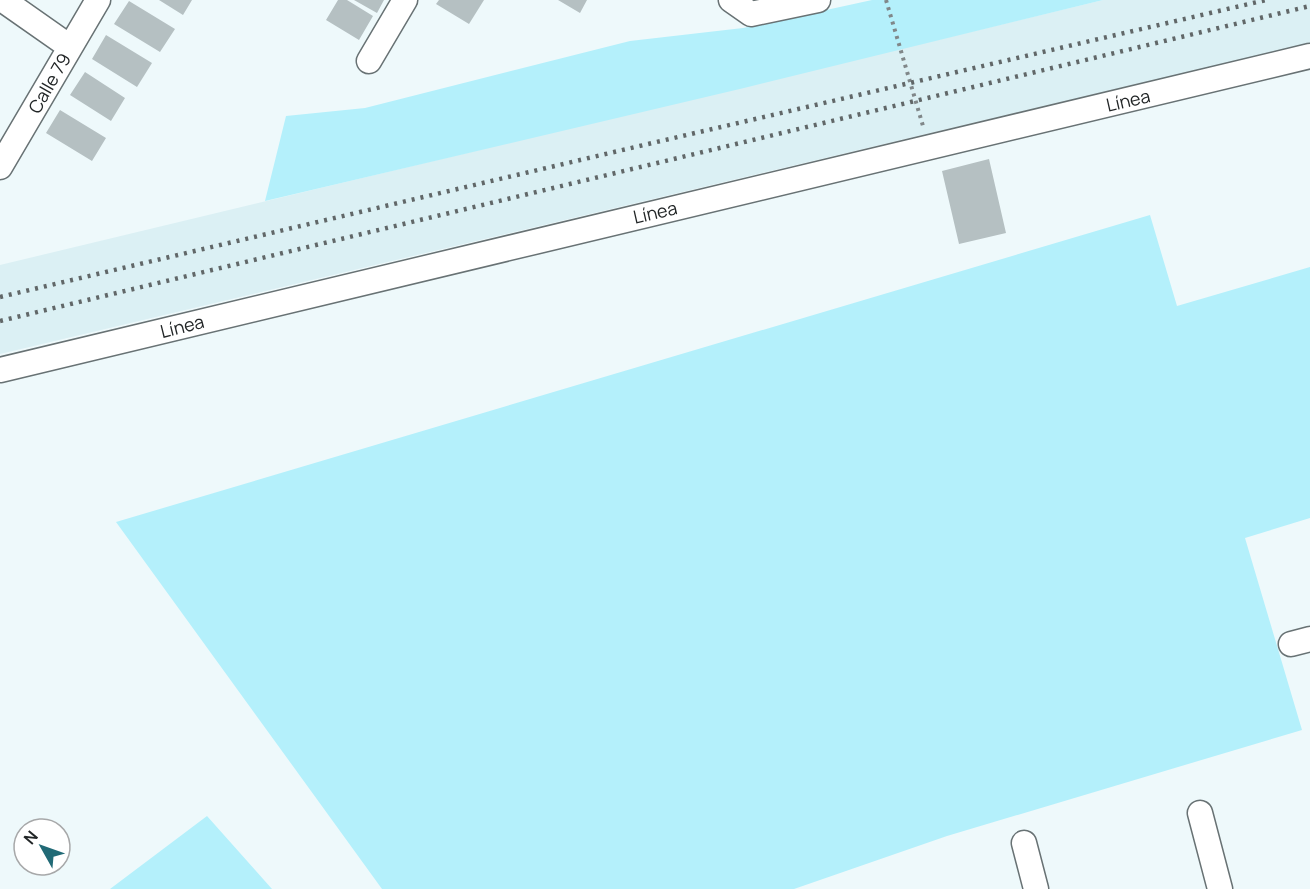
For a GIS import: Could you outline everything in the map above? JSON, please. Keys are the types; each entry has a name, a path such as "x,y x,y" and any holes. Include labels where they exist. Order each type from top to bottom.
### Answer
{"street":[{"path":"3,0 70,47"},
{"name":"Calle 79","path":"0,167 98,0"},
{"path":"369,61 405,0"},
{"path":"731,0 750,14 818,0"},
{"name":"Línea","path":"0,370 1310,56"},
{"path":"1200,813 1220,889"},
{"path":"1024,843 1036,889"}],"path":[{"path":"886,0 929,147"}],"shaded area":[{"path":"872,0 1103,0 744,88 265,201 286,116 365,108 630,41 743,28"},
{"path":"1103,0 1310,0 1310,43 0,354 0,265"},
{"path":"1150,215 1177,306 1310,267 1310,518 1245,538 1302,730 947,836 794,889 382,889 116,522"},
{"path":"207,816 272,889 110,889"}],"building":[{"path":"159,0 192,0 183,15"},
{"path":"338,0 347,0 373,16 359,40 326,20"},
{"path":"354,0 384,0 377,13"},
{"path":"439,0 484,0 469,24 436,4"},
{"path":"558,0 587,0 580,13"},
{"path":"129,1 175,29 160,52 114,24"},
{"path":"106,35 152,63 137,87 92,59"},
{"path":"85,72 125,98 111,121 70,95"},
{"path":"60,110 106,138 92,161 46,133"},
{"path":"989,159 1006,233 959,244 942,171"}],"railway":[{"path":"0,297 1266,0"},
{"path":"0,321 1310,6"}]}
